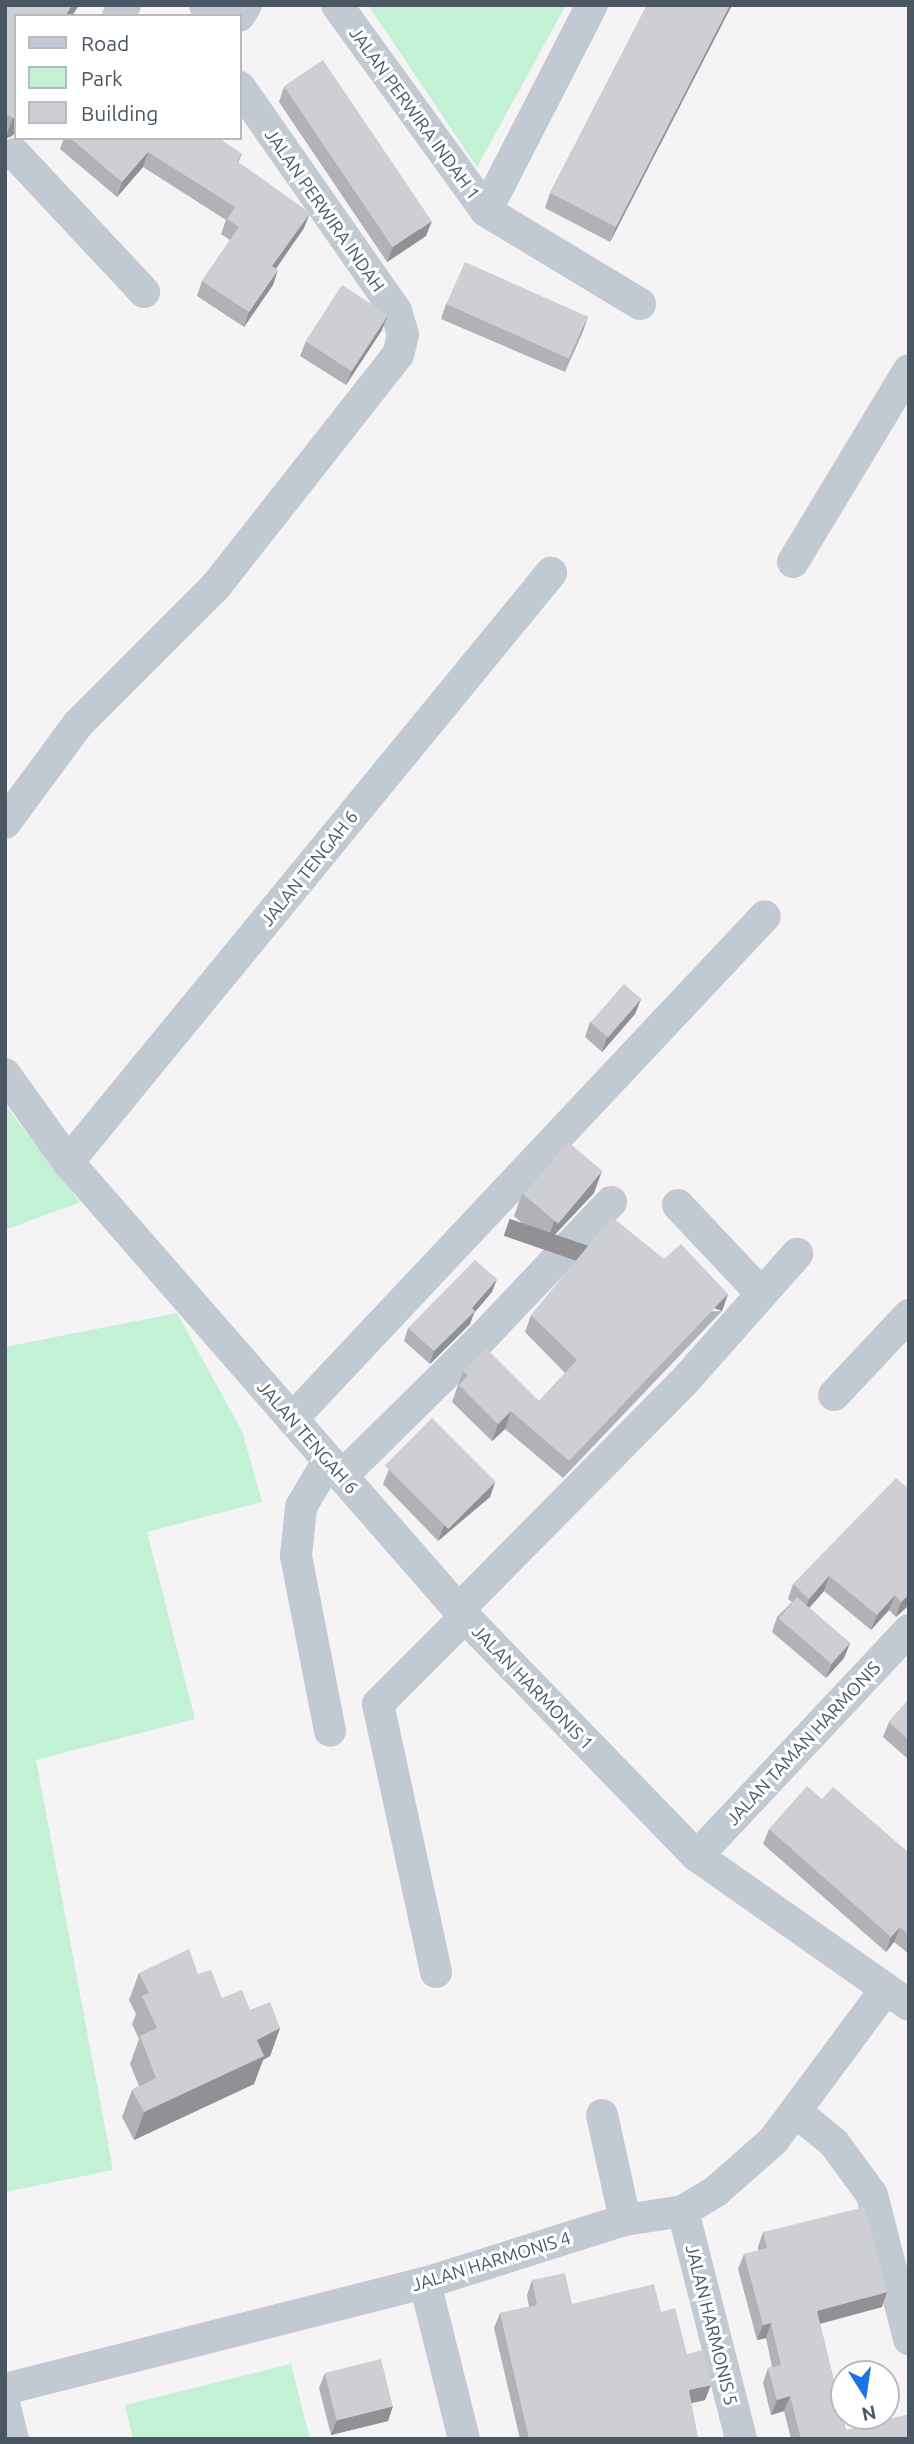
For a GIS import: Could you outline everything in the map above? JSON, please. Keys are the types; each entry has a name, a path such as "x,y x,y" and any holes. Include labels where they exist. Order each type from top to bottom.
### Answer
{"street":[{"name":"JALAN PERWIRA INDAH 1","path":"337,5 486,211 640,304"},
{"path":"486,211 592,5"},
{"name":"JALAN PERWIRA INDAH","path":"5,823 78,723 216,586 398,355 403,335 396,312 242,90"},
{"path":"15,154 144,292"},
{"path":"793,562 909,370"},
{"name":"JALAN TENGAH 6","path":"68,1162 551,573"},
{"path":"292,1419 765,916"},
{"name":"JALAN TENGAH 6","path":"5,1074 68,1162 462,1613"},
{"path":"330,1731 296,1556 301,1507 335,1468 481,1339 611,1202"},
{"path":"678,1205 762,1294"},
{"path":"462,1613 682,1384 797,1254"},
{"path":"834,1395 909,1315"},
{"name":"JALAN HARMONIS 1","path":"436,1972 378,1704 462,1613 697,1856 897,1997"},
{"name":"JALAN TAMAN HARMONIS","path":"697,1856 909,1630"},
{"name":"JALAN HARMONIS 4","path":"5,2389 425,2283 625,2220 683,2211 746,2167 897,1997"},
{"path":"796,2112 834,2143 872,2195 909,2339"},
{"path":"602,2115 625,2220"},
{"name":"JALAN HARMONIS 5","path":"683,2211 741,2439"},
{"path":"425,2283 464,2439"},
{"path":"5,2407 13,2439"}],"green space":[{"path":"368,5 566,5 477,167"},
{"path":"5,1105 80,1202 5,1230"},
{"path":"177,1313 242,1431 262,1502 147,1532 195,1719 36,1760 113,2170 5,2192 5,1347"},
{"path":"291,2364 310,2439 133,2439 125,2405"}],"building":[{"path":"5,5 72,5 66,14 14,14 14,118 5,113"},
{"path":"647,5 730,5 616,227 550,193"},
{"path":"323,60 431,221 393,247 284,86"},
{"path":"72,140 221,140 242,154 237,161 310,213 272,266 278,270 249,312 202,281 239,227 227,219 235,207 148,152 122,182"},
{"path":"465,262 587,317 569,359 446,304"},
{"path":"342,285 388,315 352,371 306,341"},
{"path":"624,984 641,999 608,1038 591,1022"},
{"path":"568,1142 602,1171 558,1224 524,1195"},
{"path":"612,1217 664,1259 681,1244 728,1294 569,1461 511,1411 498,1424 459,1385 468,1375 463,1371 486,1348 539,1401 577,1360 531,1315"},
{"path":"475,1260 497,1279 472,1308 475,1311 434,1351 408,1328"},
{"path":"432,1418 496,1482 448,1529 385,1465"},
{"path":"896,1478 909,1489 909,1595 901,1602 895,1595 877,1615 829,1576 809,1599 793,1584"},
{"path":"797,1597 850,1643 831,1664 779,1618"},
{"path":"909,1699 909,1740 889,1722"},
{"path":"807,1786 822,1799 833,1787 909,1853 909,1935 900,1927 891,1937 769,1829"},
{"path":"189,1949 198,1974 211,1970 222,1998 242,1990 250,2010 270,2002 280,2028 257,2040 264,2056 144,2112 132,2090 156,2078 140,2036 157,2028 142,1996 149,1993 139,1973"},
{"path":"865,2207 887,2292 817,2311 830,2364 830,2430 900,2430 900,2416 909,2414 909,2439 801,2439 790,2396 777,2400 768,2368 781,2365 771,2323 763,2325 744,2254 767,2248 763,2232"},
{"path":"565,2273 572,2304 654,2284 661,2312 675,2308 687,2354 703,2350 711,2385 689,2390 698,2439 529,2439 500,2313 537,2305 532,2280"},
{"path":"381,2359 393,2407 337,2421 325,2373"}]}
